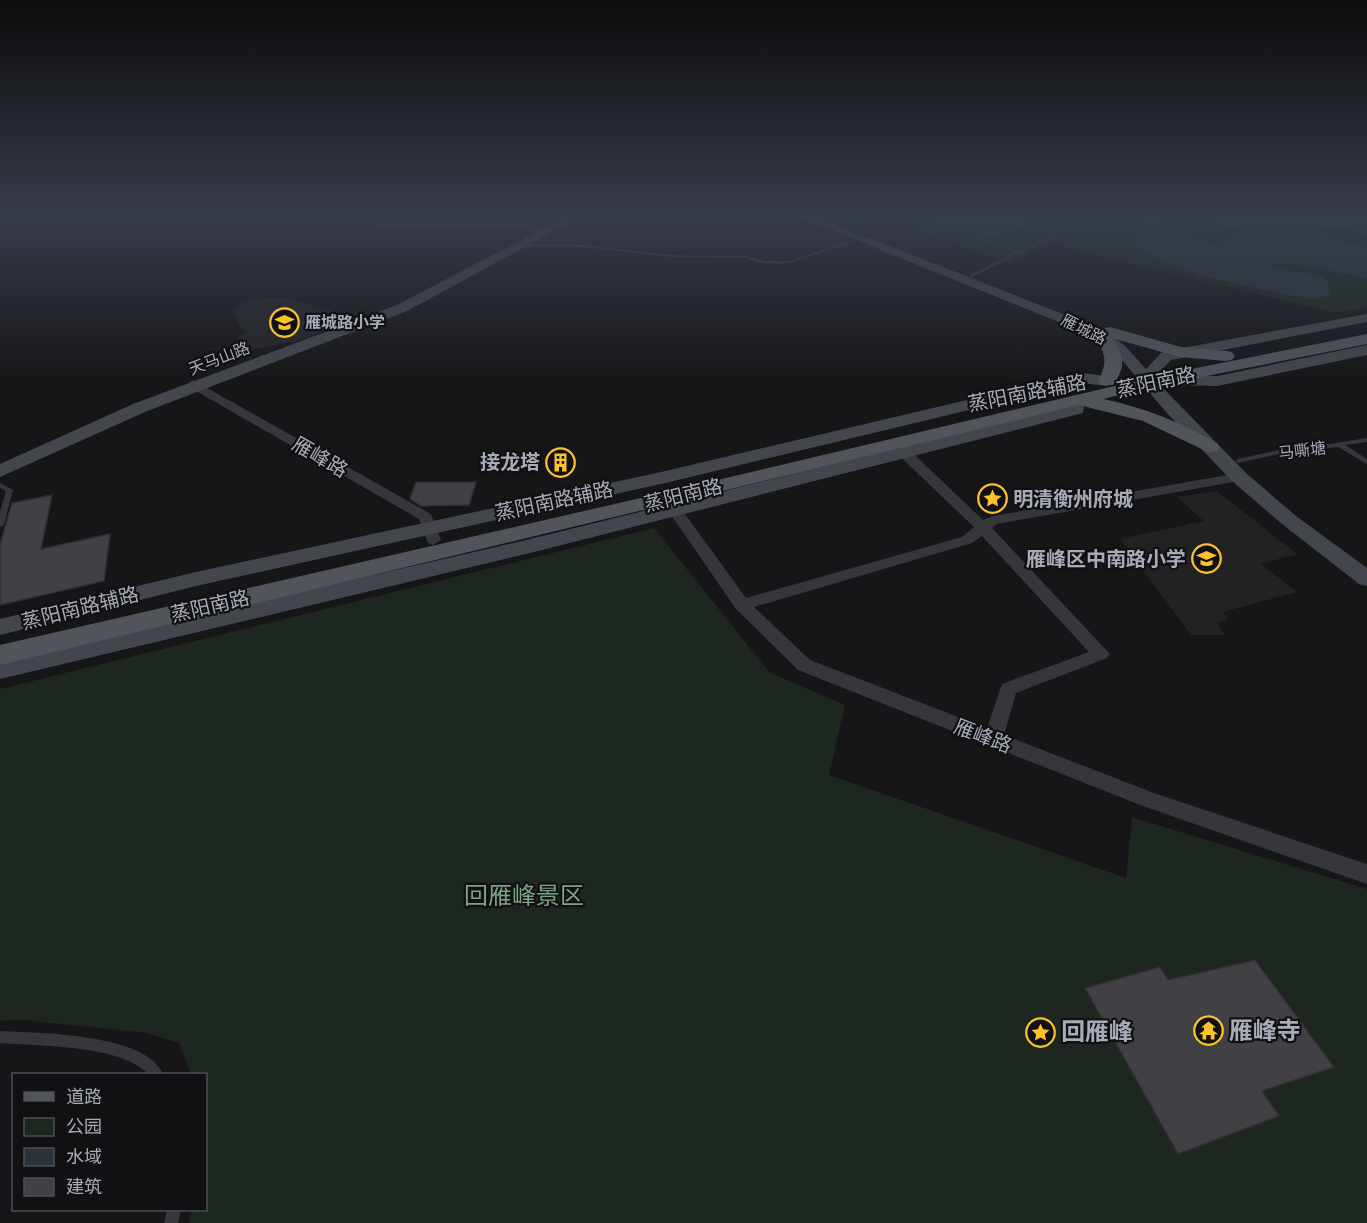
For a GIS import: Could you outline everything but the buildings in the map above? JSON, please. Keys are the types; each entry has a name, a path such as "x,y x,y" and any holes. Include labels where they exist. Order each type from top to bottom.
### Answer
{"main road":[{"name":"蒸阳南路","path":"0,655 671,505 899,448 1077,400 1226,356 1367,328"},
{"path":"1105,333 1184,352 1226,356"},
{"path":"1105,333 1115,354 1116,367 1107,381"},
{"name":"蒸阳南路","path":"0,639 431,534 1107,381 1151,377 1367,339"},
{"path":"1077,400 1125,408 1154,417 1177,427 1210,447"}],"street":[{"name":"天马山路","path":"0,469 195,385 398,306 466,271"},
{"name":"天马山路","path":"195,385 402,308 472,271"},
{"name":"雁城路","path":"946,271 1105,333"},
{"name":"雁城路","path":"959,271 1105,333 1151,377 1289,520 1367,579"},
{"path":"1151,377 1166,356 1367,318"},
{"path":"1151,377 1217,381 1367,350"},
{"name":"雁城路","path":"1151,377 1210,447 1302,519 1367,566"},
{"name":"雁峰路","path":"195,385 426,517 431,534"},
{"path":"899,448 983,528 1101,654 1008,689 993,741"},
{"path":"742,605 967,540 993,520 1239,469"},
{"name":"雁峰路","path":"671,505 742,605 804,665 993,741 1150,800 1367,874"},
{"name":"蒸阳南路辅路","path":"0,670 526,547 671,505"},
{"name":"蒸阳南路辅路","path":"0,627 196,579 431,534"}],"lane":[{"path":"972,276 982,271"},
{"name":"马嘶塘","path":"1239,469 1310,445 1340,445 1367,440"},
{"path":"1340,445 1367,462"},
{"path":"0,485 10,490 0,525"},
{"path":"0,1036 80,1043 117,1051 144,1061 155,1073"}],"shaded area":[{"name":"雁城路小学","path":"282,297 338,313 325,317 335,326 300,340 242,352 237,336 245,334 232,311 243,301"},
{"name":"雁峰区中南路小学","path":"1217,491 1297,554 1261,564 1297,592 1223,612 1228,619 1218,623 1224,635 1191,635 1120,539 1204,521 1177,497"}],"green space":[{"path":"1162,271 1367,271 1367,308 1336,313"},
{"name":"回雁峰景区","path":"654,528 769,672 845,705 829,775 1126,878 1132,817 1367,889 1367,1223 189,1223 192,1211 207,1211 207,1073 191,1073 179,1043 147,1033 23,1020 0,1021 0,689"}],"water":[{"path":"1190,271 1294,271 1325,276 1331,295 1315,299 1281,294"},
{"path":"1334,271 1367,271 1367,278"}],"place":[{"name":"雁城路小学","path":"284,322"},
{"name":"接龙塔","path":"561,462"},
{"name":"明清衡州府城","path":"992,499"},
{"name":"雁峰区中南路小学","path":"1207,559"},
{"name":"雁峰寺","path":"1208,1031"},
{"name":"回雁峰","path":"1040,1032"}]}
